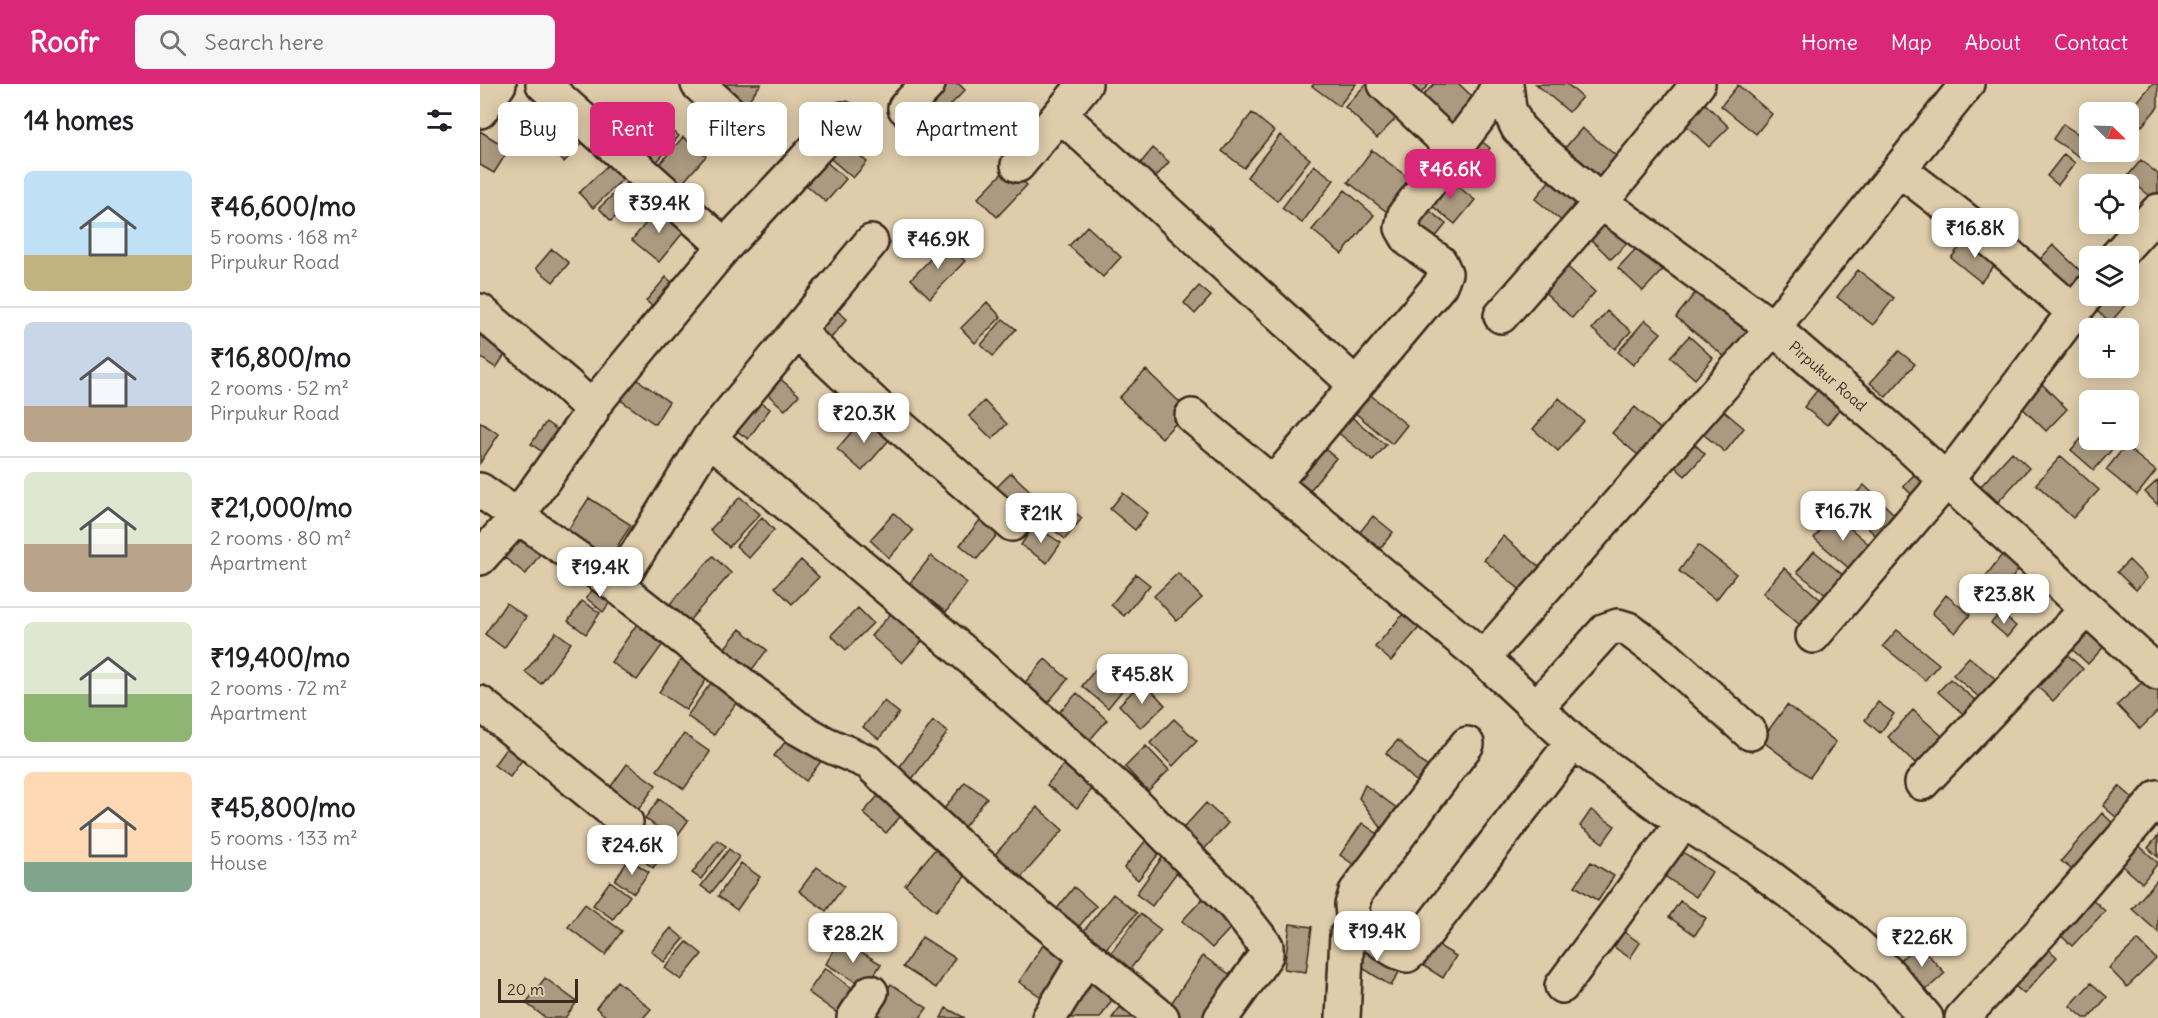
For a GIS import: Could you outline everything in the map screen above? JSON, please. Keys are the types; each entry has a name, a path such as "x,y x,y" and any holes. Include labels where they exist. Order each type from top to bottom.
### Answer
{"street":[{"path":"480,111 499,84"},
{"path":"543,84 725,246"},
{"path":"698,84 718,102"},
{"path":"911,102 928,84"},
{"path":"1018,165 1085,84"},
{"path":"1385,84 1454,149"},
{"path":"1273,484 1440,285 1445,273 1440,262 1409,240 1402,228 1405,214 1488,105 1499,84"},
{"name":"Pirpukur Road","path":"1506,84 1509,109 1518,128 1601,202 1773,328 1898,436 2086,610 2158,673"},
{"path":"1501,316 1601,202 1698,84"},
{"path":"1483,658 1773,328 1967,84"},
{"path":"1061,115 1356,385"},
{"path":"480,558 517,517 588,419 591,408 725,246 809,156"},
{"path":"1899,169 1996,244 2079,300"},
{"path":"2126,246 2158,211"},
{"path":"618,586 709,438 871,242"},
{"path":"1813,636 1946,481 2079,306"},
{"path":"480,311 591,408"},
{"path":"797,331 881,410 1012,524"},
{"path":"1192,416 1483,658 1573,742 1684,821 1759,869 1844,933 1888,974 1926,1018"},
{"path":"709,438 973,660 1133,802 1235,906 1258,933 1266,946 1266,955 1221,1018"},
{"path":"480,490 618,586 796,727 826,744 868,762 955,843 1161,1018"},
{"path":"1922,783 2086,610"},
{"path":"1536,708 1606,630 1618,626 1628,629 1666,657 1750,733"},
{"path":"480,703 626,822"},
{"path":"1343,1018 1347,935 1353,929 1362,928 1397,953 1407,955 1413,950 1573,742"},
{"path":"1353,929 1352,905 1356,892 1467,744"},
{"path":"1962,1018 2044,929 2158,796"},
{"path":"1562,986 1684,821"},
{"path":"1049,1018 1087,956"}],"building":[{"path":"727,84 761,84 747,102 739,102 723,88"},
{"path":"936,84 959,84 965,90 953,102 919,102"},
{"path":"1314,84 1356,84 1339,106 1312,86"},
{"path":"1366,84 1372,84 1401,113 1377,138 1345,107"},
{"path":"1397,84 1429,84 1415,100"},
{"path":"1434,84 1459,84 1480,104 1452,134 1417,102"},
{"path":"1536,84 1567,84 1582,97 1569,112"},
{"path":"2152,84 2158,84 2158,107 2142,126 2139,124 2139,102 2137,102"},
{"path":"1738,85 1772,114 1756,134 1721,106"},
{"path":"1696,95 1729,127 1709,147 1676,116"},
{"path":"1252,113 1274,131 1244,168 1222,151"},
{"path":"2063,124 2079,135 2079,156 2053,139"},
{"path":"1582,128 1619,158 1601,179 1565,148"},
{"path":"480,131 498,142 498,156 505,156 494,173 480,165"},
{"path":"578,134 585,140 578,147"},
{"path":"1280,135 1310,159 1277,201 1247,177"},
{"path":"1474,135 1490,148 1476,165 1460,153"},
{"path":"683,137 687,140 687,156 706,156 672,195 649,176 666,156 675,156 675,146"},
{"path":"1153,148 1169,162 1154,179 1139,165"},
{"path":"1372,150 1415,183 1391,215 1348,182"},
{"path":"2064,154 2075,163 2058,185 2047,176"},
{"path":"558,156 570,156 564,162"},
{"path":"635,156 662,156 650,170"},
{"path":"827,156 860,156 867,162 853,178"},
{"path":"613,160 627,175 593,208 579,193"},
{"path":"824,160 846,179 826,202 804,183"},
{"path":"2141,160 2158,174 2158,203 2139,187 2139,174 2129,174"},
{"path":"1314,165 1334,180 1302,223 1282,208"},
{"path":"1008,167 1027,185 997,217 978,198"},
{"path":"1558,170 1593,197 1569,227 1535,199"},
{"path":"1445,176 1475,200 1455,224 1426,201"},
{"path":"632,177 644,190 611,221 599,208"},
{"path":"1345,190 1374,215 1342,254 1312,230"},
{"path":"1419,202 1446,224 1431,243 1404,221"},
{"path":"659,207 686,229 659,262 632,240"},
{"path":"1605,209 1633,237 1611,259 1583,232"},
{"path":"1087,226 1121,257 1103,277 1069,246"},
{"path":"1969,235 1999,260 1981,282 1951,258"},
{"path":"1644,240 1669,263 1643,291 1618,268"},
{"path":"946,243 965,261 930,298 911,279"},
{"path":"2053,245 2079,270 2079,294 2071,305 2033,267"},
{"path":"552,249 569,263 553,282 536,268"},
{"path":"1561,261 1595,292 1572,318 1538,286"},
{"path":"1858,270 1894,298 1873,325 1837,297"},
{"path":"666,277 681,291 662,314 646,301"},
{"path":"1199,286 1211,296 1195,314 1184,303"},
{"path":"1700,287 1750,328 1725,357 1676,317"},
{"path":"826,301 847,319 827,343 806,326"},
{"path":"987,302 1001,317 975,343 961,328"},
{"path":"2090,306 2125,306 2114,318 2106,318"},
{"path":"1607,311 1631,331 1615,349 1592,329"},
{"path":"1003,319 1016,329 993,356 981,345"},
{"path":"1645,320 1661,333 1633,365 1618,352"},
{"path":"480,327 510,347 496,368 480,357"},
{"path":"1689,336 1713,358 1695,379 1670,357"},
{"path":"1899,351 1915,364 1886,397 1870,383"},
{"path":"769,369 799,395 785,410 756,384"},
{"path":"1146,370 1188,410 1162,438 1119,398"},
{"path":"631,375 669,402 655,424 616,397"},
{"path":"2036,378 2067,409 2046,431 2014,400"},
{"path":"1826,379 1849,397 1827,425 1804,407"},
{"path":"1362,388 1407,425 1392,444 1347,406"},
{"path":"748,394 770,409 748,439 726,423"},
{"path":"1559,398 1584,421 1558,451 1533,429"},
{"path":"984,401 1007,424 992,439 969,416"},
{"path":"1718,406 1744,428 1725,452 1698,430"},
{"path":"1635,407 1667,435 1645,461 1612,433"},
{"path":"1344,411 1386,445 1373,461 1331,427"},
{"path":"865,416 890,439 862,471 837,449"},
{"path":"480,422 499,434 480,463"},
{"path":"546,422 563,434 547,455 531,444"},
{"path":"1685,435 1705,454 1685,476 1665,458"},
{"path":"1315,441 1336,458 1304,498 1283,480"},
{"path":"2079,441 2079,450 2112,450 2094,470 2071,450"},
{"path":"2122,450 2130,450 2156,471 2137,495 2106,470"},
{"path":"2012,452 2029,468 1998,502 1981,486"},
{"path":"2061,456 2099,490 2073,518 2036,484"},
{"path":"1919,470 1931,482 1915,498 1903,486"},
{"path":"1011,473 1039,499 1020,520 991,493"},
{"path":"2158,480 2158,505 2145,492"},
{"path":"1864,485 1895,515 1875,535 1845,505"},
{"path":"1123,493 1148,513 1135,530 1110,509"},
{"path":"1055,496 1082,518 1065,539 1038,517"},
{"path":"740,497 760,514 729,547 710,530"},
{"path":"589,498 631,525 606,564 564,536"},
{"path":"989,509 1006,524 977,559 960,545"},
{"path":"894,513 913,531 889,558 870,540"},
{"path":"1834,514 1872,547 1852,571 1814,538"},
{"path":"1373,516 1393,532 1376,554 1355,538"},
{"path":"762,517 774,530 749,558 736,546"},
{"path":"1034,525 1061,543 1047,563 1021,545"},
{"path":"524,532 545,547 526,574 505,558"},
{"path":"1503,536 1543,570 1524,593 1484,560"},
{"path":"1698,545 1736,574 1716,600 1679,571"},
{"path":"1814,551 1844,576 1827,596 1797,572"},
{"path":"2004,552 2021,566 1994,603 1976,589"},
{"path":"713,556 731,573 688,622 669,605"},
{"path":"931,556 967,583 946,612 909,584"},
{"path":"801,560 819,577 792,604 775,587"},
{"path":"2129,560 2147,578 2136,590 2117,572"},
{"path":"1784,568 1821,600 1800,625 1763,593"},
{"path":"1178,573 1202,598 1177,621 1154,596"},
{"path":"1136,574 1150,585 1124,616 1111,605"},
{"path":"597,584 614,597 603,612 586,598"},
{"path":"1946,595 1970,615 1955,633 1932,613"},
{"path":"582,601 600,613 586,634 568,621"},
{"path":"902,601 933,629 902,663 871,636"},
{"path":"506,603 526,617 504,648 485,634"},
{"path":"1412,604 1428,617 1391,661 1375,647"},
{"path":"858,608 873,623 846,650 831,635"},
{"path":"2001,613 2016,626 2007,637 1991,623"},
{"path":"2085,619 2109,641 2088,664 2064,642"},
{"path":"639,621 666,640 637,680 611,662"},
{"path":"740,629 767,650 747,676 720,654"},
{"path":"1897,630 1939,664 1925,680 1883,646"},
{"path":"556,632 571,643 541,684 525,672"},
{"path":"2059,647 2083,669 2053,701 2029,679"},
{"path":"1106,656 1133,677 1108,708 1082,686"},
{"path":"1969,657 2003,685 1987,704 1953,675"},
{"path":"682,659 708,677 686,710 659,692"},
{"path":"1045,659 1068,679 1045,706 1022,686"},
{"path":"2149,676 2158,685 2158,711 2140,729 2117,705"},
{"path":"1950,679 1981,705 1969,719 1938,692"},
{"path":"713,680 739,699 714,735 687,716"},
{"path":"1143,681 1165,705 1141,728 1119,705"},
{"path":"1077,693 1107,720 1082,749 1051,721"},
{"path":"884,701 899,713 879,739 863,727"},
{"path":"1878,702 1894,714 1880,733 1865,720"},
{"path":"1787,705 1836,742 1810,777 1761,740"},
{"path":"1913,710 1942,736 1916,764 1888,737"},
{"path":"1174,719 1197,741 1173,766 1150,743"},
{"path":"933,721 948,732 912,779 898,769"},
{"path":"684,734 710,752 684,789 657,770"},
{"path":"515,736 531,747 510,777 494,765"},
{"path":"790,736 822,760 806,781 774,756"},
{"path":"1398,740 1434,773 1422,787 1386,753"},
{"path":"1146,746 1169,770 1148,791 1125,767"},
{"path":"1068,759 1098,782 1077,808 1047,785"},
{"path":"627,764 656,785 638,810 609,789"},
{"path":"965,782 987,798 961,831 940,814"},
{"path":"1365,785 1401,811 1385,833 1359,798"},
{"path":"2119,786 2141,805 2125,825 2103,806"},
{"path":"883,790 906,810 886,833 863,813"},
{"path":"659,799 688,821 674,840 645,818"},
{"path":"1206,803 1228,823 1199,855 1177,835"},
{"path":"1037,807 1063,830 1017,882 991,859"},
{"path":"1591,810 1615,826 1603,843 1580,826"},
{"path":"2102,813 2117,827 2077,874 2061,861"},
{"path":"1362,823 1385,839 1363,871 1340,855"},
{"path":"649,828 671,844 653,868 631,851"},
{"path":"1150,835 1164,847 1138,880 1124,868"},
{"path":"2158,836 2158,857 2148,848"},
{"path":"2132,839 2158,863 2142,883 2115,859"},
{"path":"717,840 726,846 701,879 692,873"},
{"path":"942,841 973,867 936,911 905,885"},
{"path":"1169,848 1186,860 1152,906 1136,894"},
{"path":"729,849 739,857 711,893 701,886"},
{"path":"1680,850 1712,872 1696,897 1663,875"},
{"path":"629,859 649,872 634,893 615,880"},
{"path":"1591,862 1614,876 1598,901 1575,886"},
{"path":"741,863 760,877 737,910 718,896"},
{"path":"817,867 844,886 826,911 799,891"},
{"path":"2158,879 2158,932 2132,909"},
{"path":"610,881 630,896 613,919 593,905"},
{"path":"1074,887 1096,906 1076,930 1056,910"},
{"path":"2084,891 2105,911 2072,946 2051,926"},
{"path":"1209,892 1239,919 1212,948 1182,921"},
{"path":"1113,894 1137,913 1103,952 1083,932"},
{"path":"1680,901 1706,918 1695,935 1669,917"},
{"path":"585,904 622,931 605,955 568,927"},
{"path":"1140,914 1161,930 1127,973 1107,958"},
{"path":"1290,924 1312,927 1306,972 1284,969"},
{"path":"671,928 684,939 664,962 651,951"},
{"path":"1624,932 1640,943 1630,958 1614,947"},
{"path":"922,937 955,958 936,988 903,967"},
{"path":"840,939 881,964 866,988 826,964"},
{"path":"1047,939 1077,959 1049,1002 1019,982"},
{"path":"1363,939 1404,964 1391,986 1350,960"},
{"path":"1429,940 1456,956 1443,978 1416,961"},
{"path":"2038,940 2057,957 2024,994 2005,977"},
{"path":"2138,940 2156,959 2127,987 2109,968"},
{"path":"687,942 702,954 681,980 665,968"},
{"path":"1918,944 1945,973 1925,991 1898,962"},
{"path":"1203,956 1235,978 1207,1018 1176,1018 1166,1011"},
{"path":"825,968 861,995 844,1018 808,992"},
{"path":"1082,970 1117,992 1100,1018 1072,1018 1057,1009"},
{"path":"545,978 577,1002 565,1018 546,1018 526,1003"},
{"path":"617,981 651,1009 643,1018 608,1018 596,1008"},
{"path":"2091,983 2107,997 2089,1018 2084,1018 2070,1006"},
{"path":"891,984 927,1008 920,1018 883,1018 873,1012"},
{"path":"1126,999 1151,1018 1112,1018"},
{"path":"946,1008 965,1018 941,1018"}]}
